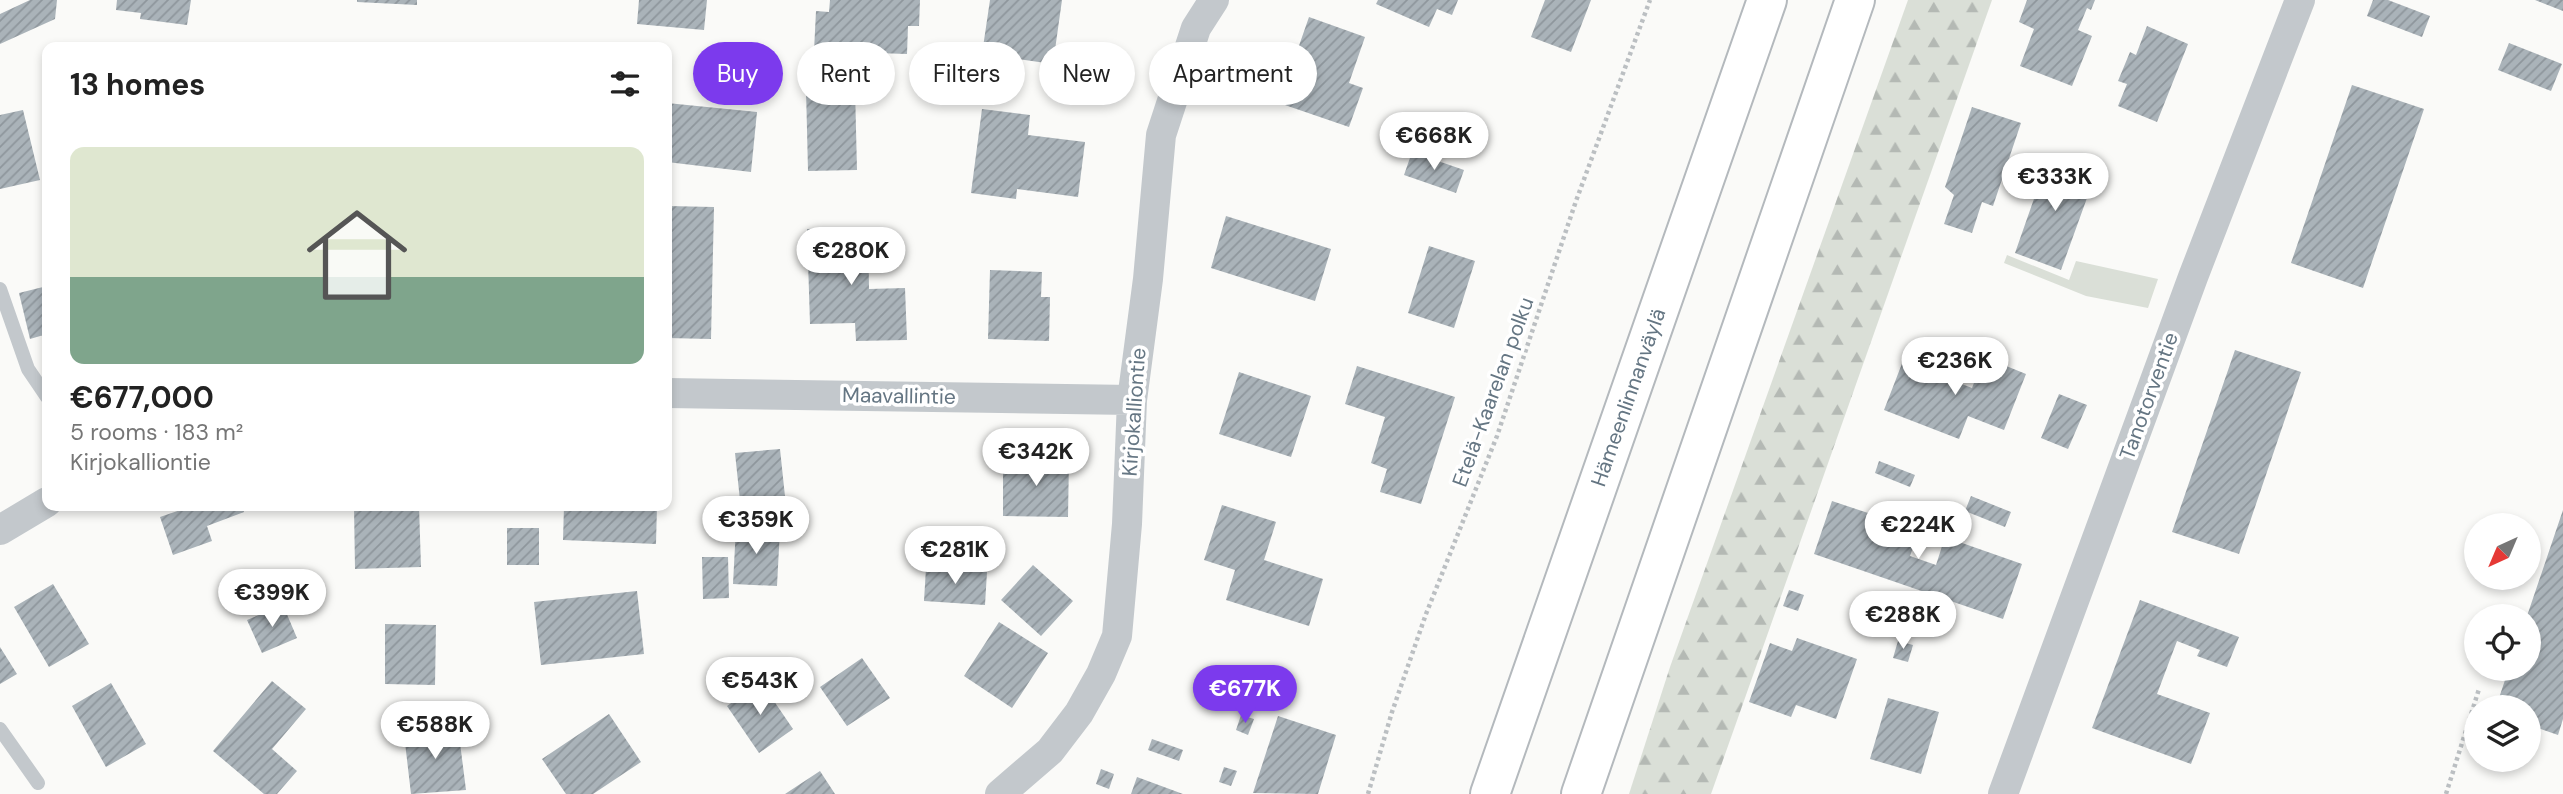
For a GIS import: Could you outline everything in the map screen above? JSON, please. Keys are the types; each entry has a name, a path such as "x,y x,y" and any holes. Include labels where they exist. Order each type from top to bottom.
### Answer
{"highway":[{"name":"Hämeenlinnanväylä","path":"1490,794 1767,0"},
{"path":"1581,794 1855,0"}],"street":[{"name":"Kirjokalliontie","path":"1008,791 1050,751 1079,713 1101,674 1117,636 1127,524 1132,400 1148,279 1161,135 1196,27 1214,0"},
{"name":"Tanotorventie","path":"2003,794 2193,276 2300,0"},
{"name":"Maavallintie","path":"672,393 1132,400"},
{"path":"0,530 42,505"}],"lane":[{"path":"0,289 28,369 42,390"},
{"path":"0,729 38,783"}],"path":[{"name":"Etelä-Kaarelan polku","path":"1368,794 1392,712 1426,614 1497,436 1576,201 1650,0"},
{"path":"2446,794 2479,689"}],"green space":[{"path":"1908,0 1992,0 1711,794 1629,794 1670,667"},
{"path":"2007,255 2069,280 2076,261 2158,279 2148,308 2086,296 2004,263"}],"building":[{"path":"30,0 57,0 55,19 0,44 0,14"},
{"path":"117,0 191,0 187,25 140,19 141,13 116,10"},
{"path":"417,0 417,5 357,2"},
{"path":"639,0 707,0 704,30 637,24"},
{"path":"830,0 920,0 919,26 908,26 907,54 895,54 895,42 814,42 816,11 829,12"},
{"path":"990,0 1062,0 1056,42 1039,42 1039,62 1025,60 1025,42 984,42"},
{"path":"1378,0 1458,0 1452,15 1437,9 1429,27 1376,4"},
{"path":"1545,0 1591,0 1571,52 1531,37"},
{"path":"2027,0 2095,0 2091,10 2087,8 2078,30 2092,36 2072,86 2020,66 2034,29 2019,22"},
{"path":"2373,0 2388,0 2430,16 2422,37 2367,16"},
{"path":"2535,0 2563,0 2563,11"},
{"path":"1309,17 1365,37 1349,83 1363,88 1349,127 1285,105 1317,105 1317,42 1300,42"},
{"path":"2147,26 2188,44 2157,122 2118,106 2127,84 2118,81 2130,52 2136,55"},
{"path":"2509,43 2562,64 2551,91 2498,70"},
{"path":"2352,85 2424,109 2363,288 2291,263"},
{"path":"672,104 757,112 751,172 672,163"},
{"path":"806,105 855,105 857,170 808,171"},
{"path":"1972,107 2021,123 1993,206 1982,202 1972,233 1944,224 1954,195 1945,187"},
{"path":"982,109 1030,115 1028,135 1085,142 1078,197 1017,189 1016,199 971,193"},
{"path":"23,110 40,180 0,189 0,115"},
{"path":"1412,152 1464,170 1456,193 1404,175"},
{"path":"2049,156 2096,173 2061,270 2015,253"},
{"path":"672,206 714,207 711,339 672,338"},
{"path":"1226,216 1331,249 1315,301 1211,268"},
{"path":"868,227 869,289 905,288 907,340 856,341 855,323 810,324 807,229"},
{"path":"1429,246 1475,261 1454,328 1408,313"},
{"path":"990,270 1042,272 1041,297 1050,297 1049,341 988,339"},
{"path":"42,287 42,335 30,339 19,293"},
{"path":"2235,350 2301,372 2239,554 2172,532"},
{"path":"1984,357 2026,374 2004,430 1968,416 1959,439 1884,410 1903,361 1972,388"},
{"path":"1357,366 1455,397 1421,504 1380,492 1387,469 1371,463 1385,417 1345,404"},
{"path":"1239,372 1311,396 1291,457 1219,434"},
{"path":"2059,394 2087,405 2068,449 2041,438"},
{"path":"780,449 786,506 741,510 735,453"},
{"path":"1003,459 1069,459 1068,517 1003,516"},
{"path":"1879,461 1915,475 1910,487 1875,473"},
{"path":"1971,496 2011,512 2005,527 1965,511"},
{"path":"1832,501 1919,530 1910,556 1936,565 1945,537 2022,564 2003,619 1814,554"},
{"path":"1222,505 1276,522 1264,560 1323,579 1309,626 1226,600 1235,570 1204,560"},
{"path":"2563,510 2563,719 2558,735 2541,729 2541,695 2500,695 2505,681 2541,681 2541,604 2531,604 2536,590 2541,590 2541,575"},
{"path":"177,511 244,512 207,526 212,541 173,555 160,517"},
{"path":"354,511 419,511 421,567 355,569"},
{"path":"564,511 657,511 656,544 563,540"},
{"path":"736,527 780,529 777,586 733,584"},
{"path":"507,528 539,528 539,565 507,565"},
{"path":"702,557 728,557 729,598 703,599"},
{"path":"1033,565 1073,601 1041,636 1001,600"},
{"path":"926,568 987,572 985,605 924,601"},
{"path":"53,584 89,644 49,667 14,607"},
{"path":"1789,590 1804,595 1798,611 1783,606"},
{"path":"637,591 644,654 541,665 534,602"},
{"path":"2140,600 2239,637 2227,667 2197,656 2200,650 2177,641 2157,694 2210,713 2191,764 2092,728"},
{"path":"283,605 297,638 262,653 247,620"},
{"path":"999,622 1048,653 1012,708 964,676"},
{"path":"385,624 436,625 435,685 385,684"},
{"path":"1797,638 1857,659 1836,719 1796,705 1791,717 1749,702 1770,643 1792,651"},
{"path":"1898,641 1913,645 1908,662 1893,658"},
{"path":"0,647 17,674 0,684"},
{"path":"862,658 890,698 847,726 820,687"},
{"path":"272,681 306,709 272,749 297,771 277,794 264,794 213,751"},
{"path":"761,682 793,729 759,753 727,706"},
{"path":"111,683 146,744 106,767 72,706"},
{"path":"1888,698 1939,712 1921,774 1870,759"},
{"path":"609,714 641,762 593,794 566,794 542,759"},
{"path":"1241,715 1254,719 1248,735 1236,730"},
{"path":"1278,716 1336,735 1318,794 1253,793"},
{"path":"458,727 466,790 411,794 404,734"},
{"path":"1152,739 1183,750 1179,761 1148,750"},
{"path":"1224,767 1237,771 1231,786 1219,782"},
{"path":"1101,769 1114,774 1109,789 1096,784"},
{"path":"820,771 835,794 785,794"},
{"path":"1137,777 1183,794 1131,794"}]}
